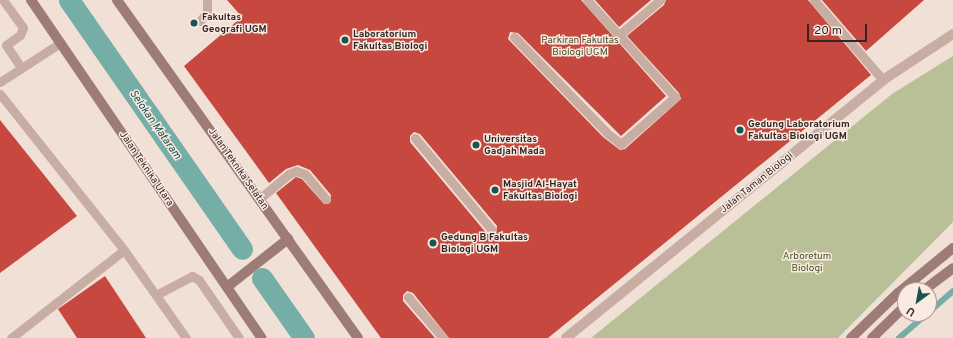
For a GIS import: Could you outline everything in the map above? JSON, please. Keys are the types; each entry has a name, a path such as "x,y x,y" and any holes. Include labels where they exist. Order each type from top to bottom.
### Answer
{"main road":[{"name":"Jalan Teknika Utara","path":"31,0 262,338"},
{"name":"Jalan Teknika Selatan","path":"117,0 358,338"},
{"path":"227,287 288,239"},
{"path":"851,338 898,293 953,248"},
{"path":"935,282 953,268"},
{"path":"872,338 897,314"}],"street":[{"name":"Jalan Taman Biologi","path":"566,338 883,80 953,34"}],"lane":[{"path":"3,0 23,28 20,35 3,47 21,67"},
{"path":"200,21 207,12 207,0"},
{"path":"514,37 607,133 621,144 675,96 588,0"},
{"path":"619,35 660,0"},
{"path":"814,0 883,80"},
{"path":"0,82 60,43"},
{"path":"0,94 124,250 186,338"},
{"path":"415,138 492,230"},
{"path":"259,199 289,174 296,171 305,174 326,199"},
{"path":"11,338 124,250"},
{"path":"156,295 192,276 199,280 239,338"},
{"path":"408,297 443,338"}],"green space":[{"name":"Arboretum Biologi","path":"953,56 953,222 838,338 591,338 892,94"}],"building":[{"path":"227,0 581,0 666,96 621,136 518,33 510,32 508,39 603,137 620,150 625,149 681,99 679,93 627,36 664,5 666,0 808,0 871,75 548,338 449,338 413,293 407,291 403,295 403,301 435,338 381,338 276,193 296,177 302,179 324,204 330,203 331,195 310,170 298,165 286,169 269,183 184,66 242,17","holes":["414,132 420,134 497,226 496,235 487,234 410,142 410,136"]},
{"path":"595,0 651,0 619,27"},
{"path":"822,0 924,0 866,51"},
{"path":"0,120 77,216 0,273"},
{"path":"105,276 146,338 77,338 58,309"}],"waterway":[{"name":"Selokan Mataram","path":"69,0 242,249"},
{"name":"Selokan Mataram","path":"262,278 304,338"},
{"path":"937,305 953,291"},
{"path":"899,338 918,322"}],"place":[{"name":"Fakultas Geografi UGM","path":"194,23"},
{"name":"Laboratorium Fakultas Biologi","path":"345,40"},
{"name":"Gedung Laboratorium Fakultas Biologi UGM","path":"740,130"},
{"name":"Universitas Gadjah Mada","path":"476,145"},
{"name":"Masjid Al-Hayat Fakultas Biologi","path":"495,190"},
{"name":"Gedung B Fakultas Biologi UGM","path":"433,243"}],"park label":[{"name":"Parkiran Fakultas Biologi UGM","path":"580,46"}]}
